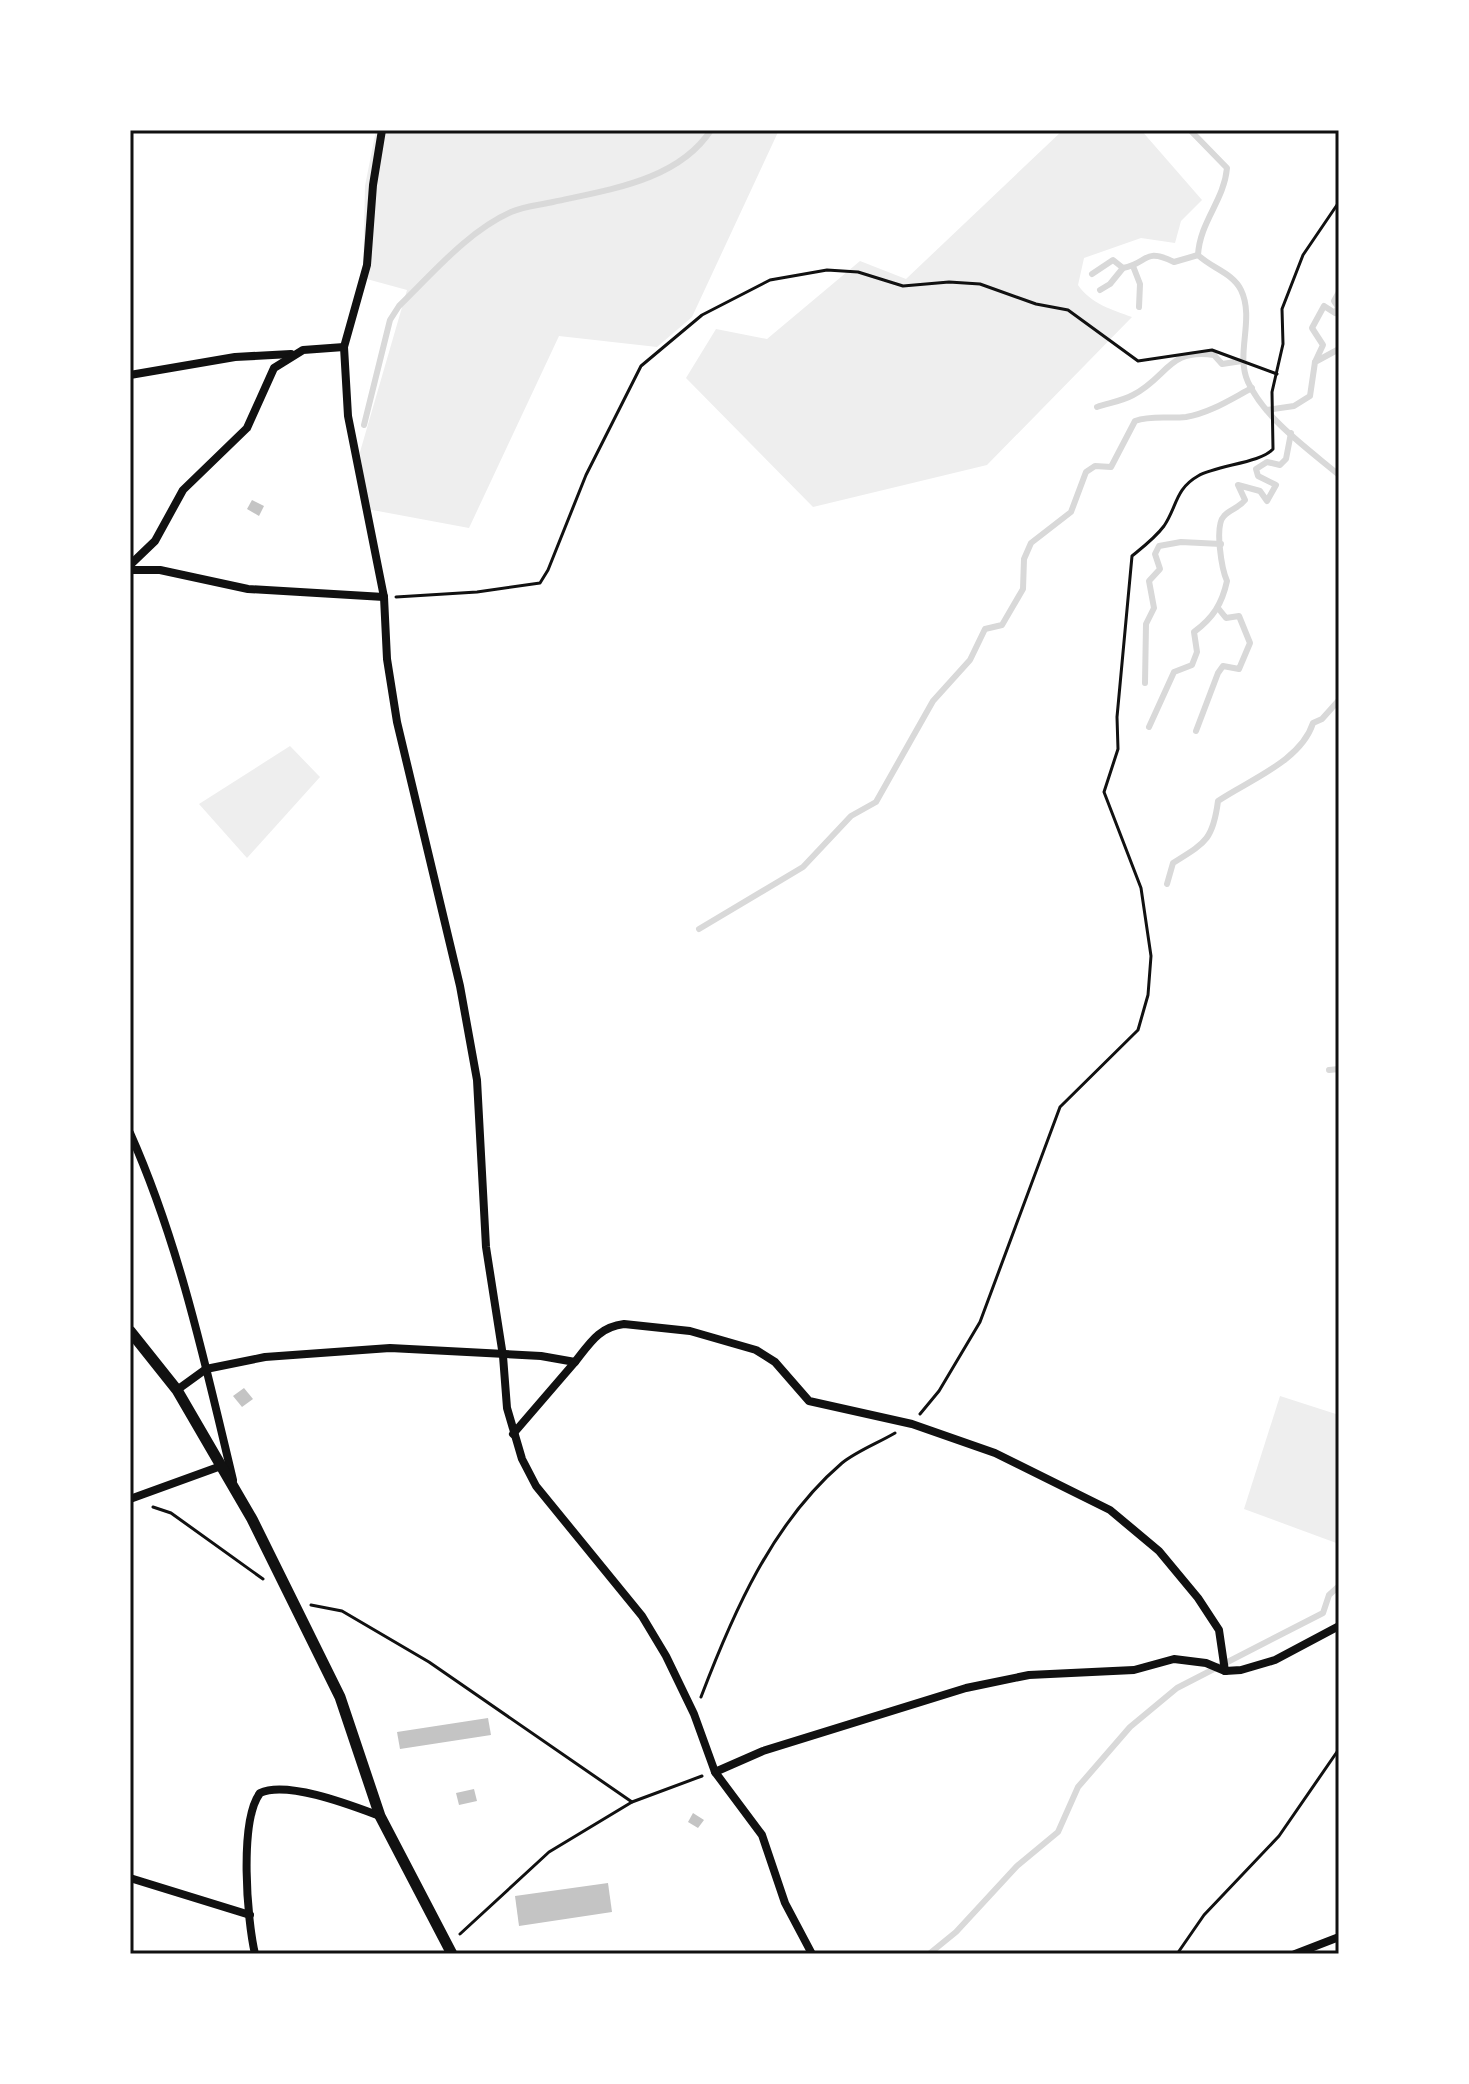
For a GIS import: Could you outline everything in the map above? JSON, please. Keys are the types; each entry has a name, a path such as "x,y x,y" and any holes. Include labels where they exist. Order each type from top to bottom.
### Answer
{"street":[{"path":"382,130 373,185 367,265 344,347 348,416 384,597 387,659 397,722 460,986 477,1080 486,1247 503,1356 504,1391 513,1434 536,1486 552,1509 642,1616 694,1714 715,1772 762,1835 789,1914 812,1954"},
{"path":"130,375 235,357 344,347"},
{"path":"130,568 155,541 183,490 247,428 266,379 292,354"},
{"path":"130,568 160,570 248,589 384,597"},
{"path":"130,1133 159,1199 237,1496"},
{"path":"513,1434 596,1334 609,1326 624,1324 690,1331 756,1350 775,1362 809,1401 912,1424 995,1453 1110,1510 1159,1551 1213,1619 1224,1643 1225,1671"},
{"path":"130,1331 177,1390 252,1519 340,1697 380,1816 450,1949"},
{"path":"177,1390 206,1369 265,1357 390,1348 541,1356 575,1362"},
{"path":"130,1499 221,1466"},
{"path":"715,1772 763,1751 966,1688 1029,1675 1134,1670 1174,1659 1206,1663 1225,1671 1255,1668 1339,1626"},
{"path":"255,1954 245,1880 254,1808 260,1793 278,1790 336,1799 380,1816"},
{"path":"130,1878 250,1915"},
{"path":"1295,1954 1339,1937"}],"path":[{"path":"694,1714 730,1620 780,1535 810,1495 844,1462 912,1424 939,1391 980,1322 1060,1107 1138,1030 1148,995 1151,956 1135,865 1112,819 1104,792 1118,749 1117,717 1132,556 1165,524 1178,491 1196,477 1224,465 1268,455 1273,449 1272,392 1283,344 1282,309 1303,255 1339,202"},
{"path":"384,597 477,592 540,583 599,448 641,366 702,315 770,280 827,270 858,272 903,286 949,282 980,284 1036,304 1068,310 1138,361 1212,350 1277,374"},
{"path":"149,1506 171,1513 269,1584"},
{"path":"293,1602 342,1611 429,1662 632,1802"},
{"path":"1177,1954 1204,1915 1239,1882 1279,1836 1339,1749"},
{"path":"450,1949 549,1852 632,1802 715,1772"}],"shaded area":[{"path":"376,130 779,130 692,317 657,347 559,336 469,528 367,509 360,452 407,290 363,278 365,186"},
{"path":"1063,130 1141,130 1202,200 1181,221 1175,243 1141,238 1084,258 1078,285 1102,305 1132,317 987,465 813,507 686,378 716,329 767,339 860,261 906,279"},
{"path":"290,746 320,777 247,858 199,804"},
{"path":"1280,1396 1339,1415 1339,1544 1244,1509"}],"building":[{"path":"252,500 264,506 259,516 247,509"},
{"path":"244,1388 253,1399 242,1407 233,1396"},
{"path":"488,1718 491,1735 400,1749 397,1732"},
{"path":"474,1789 477,1801 459,1805 456,1793"},
{"path":"693,1813 704,1820 698,1828 688,1822"},
{"path":"608,1883 612,1912 519,1926 515,1896"}],"waterway":[{"path":"364,425 390,320 399,306 465,242 495,220 516,210 618,187 661,172 697,147 711,130"},
{"path":"1190,130 1227,168 1221,191 1203,232 1198,255 1233,279 1241,290 1246,313 1243,360 1248,382 1276,421 1339,475"},
{"path":"1100,290 1110,284 1123,268 1151,256 1174,262 1198,255"},
{"path":"1092,274 1113,260 1123,268"},
{"path":"1133,266 1140,284 1139,307"},
{"path":"1338,307 1334,301 1339,292"},
{"path":"1315,362 1323,345 1312,328 1324,306 1335,313 1339,306"},
{"path":"1267,410 1294,406 1310,396 1315,362 1339,349"},
{"path":"1097,407 1133,395 1177,360 1187,356 1214,355 1222,364 1242,361"},
{"path":"699,929 803,867 851,816 876,802 933,701 970,660 985,629 1002,625 1023,589 1024,559 1031,543 1071,512 1086,472 1095,466 1111,467 1135,421 1195,415 1252,388"},
{"path":"1149,727 1174,672 1192,665 1197,652 1194,632 1216,610 1222,597 1227,581 1221,558 1221,521 1245,500 1238,485 1260,491 1267,501 1276,485 1258,476 1256,469 1267,462 1280,465 1286,459 1291,433"},
{"path":"1145,683 1146,624 1154,608 1149,581 1160,569 1155,554 1159,546 1181,542 1221,544"},
{"path":"1196,731 1218,673 1223,666 1239,669 1250,643 1239,616 1226,618 1218,608"},
{"path":"1167,884 1173,863 1206,839 1218,801 1286,759 1307,736 1313,723 1322,719 1339,700"},
{"path":"1329,1070 1339,1069"},
{"path":"929,1954 956,1932 1017,1866 1058,1832 1078,1787 1130,1727 1177,1688 1323,1613 1329,1595 1339,1586"}]}
